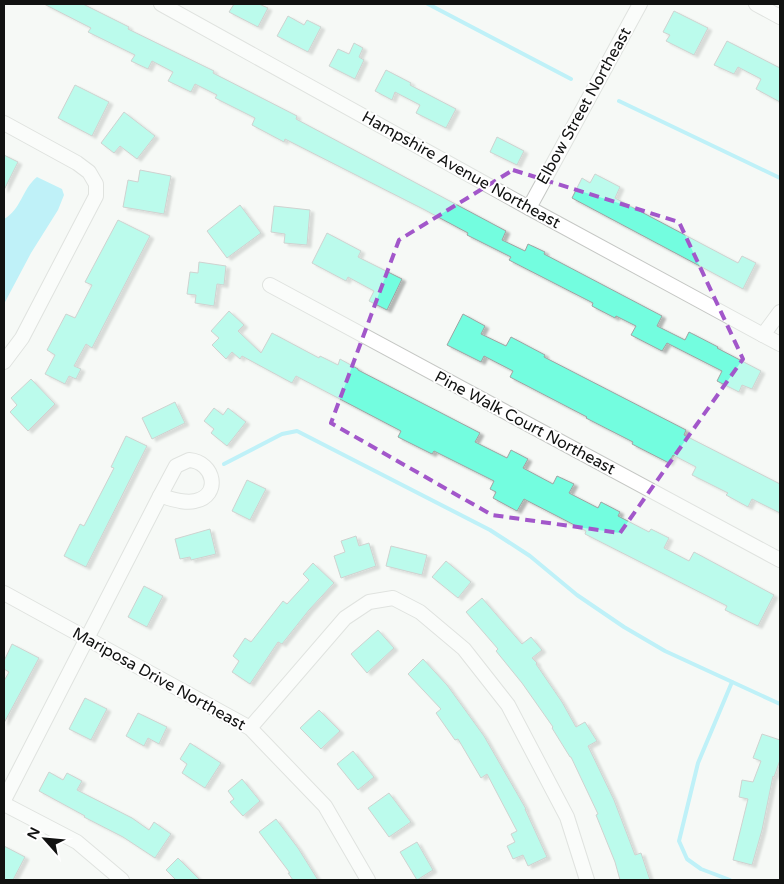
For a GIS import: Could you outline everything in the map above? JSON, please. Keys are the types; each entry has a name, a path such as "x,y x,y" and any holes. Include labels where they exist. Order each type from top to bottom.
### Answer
{"street":[{"name":"Hampshire Avenue Northeast","path":"161,4 528,208 780,344"},
{"name":"Elbow Street Northeast","path":"528,208 640,4"},
{"path":"756,4 780,16"},
{"path":"4,123 77,163 89,172 96,184 96,196 22,338 4,362"},
{"name":"Pine Walk Court Northeast","path":"270,285 780,560"},
{"path":"763,334 780,312"},
{"path":"122,880 77,842 4,802 160,496"},
{"name":"Mariposa Drive Northeast","path":"4,593 250,728 325,806 368,880"},
{"path":"250,728 345,618 369,602 392,598 420,612 464,649 508,705 567,817 587,880"}],"highlighted area":[{"path":"513,170 679,222 743,359 620,533 492,515 331,423 399,240"}],"water":[{"path":"37,177 62,189 64,195 58,210 31,253 4,304 4,219 18,205 28,187"}],"building":[{"path":"44,4 83,4 297,116 296,119 506,231 502,240 525,251 528,244 545,252 544,254 662,316 657,326 685,340 689,332 761,371 752,389 742,385 739,392 717,381 722,371 667,343 662,351 631,335 636,326 592,306 593,303 509,260 511,257 467,235 468,233 425,210 285,139 284,142 252,125 255,118 215,98 217,95 195,84 191,92 168,81 173,72 152,61 148,69 131,61 135,55 88,32 91,28"},
{"path":"234,4 259,4 268,8 258,27 229,12"},
{"path":"674,11 708,28 694,55 666,41 670,35 663,32"},
{"path":"288,16 304,25 307,20 321,27 308,52 277,36"},
{"path":"727,41 780,68 780,102 756,89 761,79 738,67 734,74 714,65"},
{"path":"354,43 363,48 359,57 364,60 355,79 329,66 338,49 349,54"},
{"path":"386,70 456,109 446,128 416,113 420,105 395,92 392,100 375,91"},
{"path":"75,85 109,102 92,136 58,118"},
{"path":"124,112 155,136 137,159 120,146 114,153 101,143"},
{"path":"497,137 524,151 517,165 490,152"},
{"path":"4,155 18,162 4,190"},
{"path":"140,170 171,176 164,214 123,207 128,180 138,182"},
{"path":"595,174 620,187 615,198 738,263 742,256 756,263 743,289 572,198 582,178 590,183"},
{"path":"240,205 261,233 227,258 207,231"},
{"path":"274,206 310,210 307,245 284,243 285,234 271,232"},
{"path":"118,220 150,236 92,348 86,344 74,366 81,369 76,379 69,376 65,384 45,374 55,355 47,350 66,314 75,318 92,285 85,282"},
{"path":"327,233 361,251 358,257 402,279 387,310 369,301 374,291 348,277 346,281 312,263"},
{"path":"199,262 226,266 224,285 217,284 214,306 195,303 196,295 187,294 190,272 198,273"},
{"path":"229,311 244,325 238,331 261,353 272,333 319,358 320,356 338,365 340,359 480,433 475,442 507,458 511,450 528,459 523,468 553,484 557,476 574,484 569,493 598,508 601,502 620,512 618,516 649,532 651,529 669,538 664,548 689,561 694,552 774,595 758,626 725,610 727,606 585,534 586,531 524,499 517,511 493,498 496,492 490,489 494,481 434,451 432,454 398,437 401,431 296,376 292,383 242,356 240,359 232,352 226,359 212,345 219,338 211,331"},
{"path":"463,314 485,326 481,334 506,346 511,337 545,355 544,357 686,430 684,435 780,484 780,513 752,499 748,507 726,495 728,493 692,475 696,467 673,455 669,463 510,377 513,371 484,356 481,362 447,345"},
{"path":"31,379 55,404 28,431 10,412 17,405 11,398"},
{"path":"175,402 185,423 152,439 142,418"},
{"path":"214,408 223,415 228,408 246,422 227,446 211,433 214,429 204,421"},
{"path":"126,436 147,446 86,567 64,556 80,524 84,526 114,468 111,467"},
{"path":"247,480 266,489 250,520 232,511"},
{"path":"210,529 216,554 191,560 190,557 180,559 175,539"},
{"path":"356,536 359,546 369,543 376,566 341,578 334,556 345,552 341,541"},
{"path":"391,546 427,555 422,575 386,566"},
{"path":"446,561 471,582 458,598 432,577"},
{"path":"313,563 334,583 309,610 282,644 278,642 250,684 232,672 239,661 233,656 245,638 251,642 283,601 287,604 309,580 303,574"},
{"path":"144,586 163,596 147,627 128,617"},
{"path":"482,598 522,644 531,637 542,650 532,658 562,702 576,727 585,722 597,741 588,746 614,800 635,855 641,853 650,880 620,880 615,862 596,815 598,814 571,757 553,727 522,683 496,651 498,649 466,612"},
{"path":"378,630 394,648 367,673 351,654"},
{"path":"12,644 39,658 4,723 4,681 9,672 4,669 4,661"},
{"path":"423,659 447,685 484,736 526,809 547,857 528,866 523,855 513,859 507,846 515,842 511,834 517,831 487,774 481,778 458,739 455,740 436,713 441,709 408,674"},
{"path":"85,698 107,709 91,740 69,729"},
{"path":"319,710 340,731 321,749 300,728"},
{"path":"138,713 167,727 159,744 148,738 144,746 126,736"},
{"path":"762,734 780,740 780,760 773,776 762,830 752,865 733,860 748,799 739,797 742,780 753,782 761,761 753,758"},
{"path":"190,743 221,763 205,788 182,773 187,764 180,759"},
{"path":"353,751 374,777 358,790 337,764"},
{"path":"49,772 63,780 67,773 82,781 77,790 132,818 149,830 154,822 171,834 155,858 123,837 39,791"},
{"path":"242,779 260,801 243,816 230,802 234,799 228,791"},
{"path":"389,793 411,822 389,837 368,808"},
{"path":"276,819 298,848 318,880 293,880 288,873 290,873 259,832"},
{"path":"417,842 433,870 417,880 400,852"},
{"path":"4,846 25,857 13,880 4,880"},
{"path":"178,858 200,880 176,880 166,870"}],"waterway":[{"path":"428,4 571,79"},
{"path":"619,101 780,178"},
{"path":"224,464 282,434 297,431 490,530 530,556 577,595 624,627 665,651 780,704"},
{"path":"730,880 701,869 687,859 679,841 698,763 732,682"}]}
